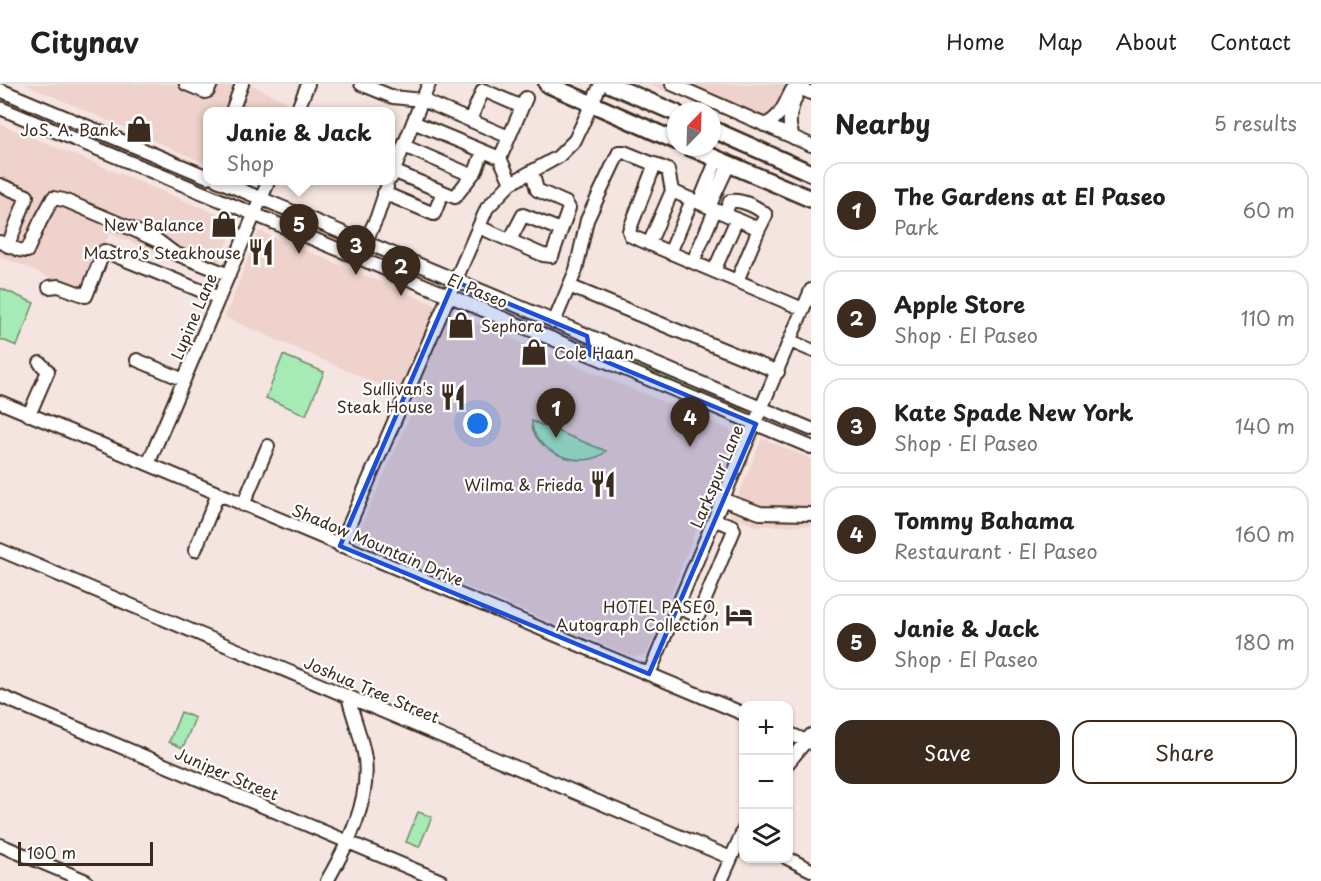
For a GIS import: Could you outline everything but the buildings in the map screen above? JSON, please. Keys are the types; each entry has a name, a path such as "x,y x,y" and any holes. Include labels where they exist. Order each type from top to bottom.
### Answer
{"main road":[{"path":"547,84 667,137"},
{"path":"609,84 667,109"},
{"path":"721,133 811,173"},
{"path":"709,156 811,198"}],"street":[{"path":"186,84 205,92 211,84"},
{"path":"233,107 242,84"},
{"path":"299,107 308,84"},
{"path":"398,97 404,84"},
{"path":"395,167 429,84"},
{"path":"340,546 487,208 511,183 558,157 575,140 601,84"},
{"path":"672,84 811,146"},
{"path":"369,86 398,97 422,100 509,137"},
{"path":"764,125 774,121 802,87"},
{"path":"794,138 789,130 788,120 802,87"},
{"path":"470,120 483,90 524,103 500,158"},
{"path":"4,92 203,175"},
{"name":"El Paseo","path":"0,108 811,447"},
{"path":"413,122 500,158 511,183"},
{"path":"404,146 471,175"},
{"path":"395,177 455,197 471,175 483,151"},
{"path":"554,322 576,270 587,220 619,152 668,170 672,191 649,244"},
{"path":"693,262 723,162"},
{"path":"655,164 629,231 631,236 803,309"},
{"path":"479,227 543,255 552,256 569,208 566,203 537,190 532,171"},
{"name":"El Paseo","path":"229,185 811,429"},
{"name":"Lupine Lane","path":"148,464 267,185"},
{"path":"365,243 377,217 387,185"},
{"path":"1,187 27,196 4,244 27,251 39,222 53,198 64,200 123,225 158,241 174,253 229,275"},
{"path":"672,191 759,229"},
{"path":"384,193 434,214 443,192"},
{"path":"670,253 708,207 735,200 762,211 766,215 737,281"},
{"path":"510,240 523,215 561,230"},
{"path":"714,271 737,219"},
{"path":"49,287 59,286 86,296 104,251 219,298"},
{"path":"569,286 778,372"},
{"name":"Larkspur Lane","path":"650,674 811,291"},
{"path":"581,351 591,347 587,336"},
{"path":"790,341 811,350"},
{"path":"603,360 601,351 608,345"},
{"path":"137,360 184,380"},
{"path":"29,415 48,371 40,363"},
{"path":"674,390 701,394 747,413"},
{"name":"Shadow Mountain Drive","path":"0,402 739,712"},
{"path":"243,505 268,446"},
{"path":"195,550 218,494"},
{"path":"724,500 760,513 811,514"},
{"path":"678,608 694,615 699,614 734,528 715,520"},
{"name":"Joshua Tree Street","path":"0,550 731,858"},
{"path":"695,566 715,574"},
{"name":"Juniper Street","path":"0,696 441,881"},
{"path":"327,881 348,842 360,811 366,772 358,726 348,696"},
{"path":"793,734 809,739 793,758"},
{"path":"721,881 739,841"},
{"path":"0,845 86,881"},
{"path":"793,861 811,870"}],"highlighted area":[{"path":"454,281 587,336 590,355 756,424 649,674 340,546"}],"shaded area":[{"path":"25,84 250,84 285,101 282,107 203,107 203,162"},
{"path":"650,84 787,84 778,105 759,131 721,115 721,102 692,102"},
{"path":"0,124 236,222 214,277 110,233 83,291 0,256"},
{"path":"259,231 730,430 733,436 647,654 634,657 363,543 358,533 417,401 225,317"},
{"path":"762,438 811,459 811,526 755,526 730,515"}],"green space":[{"path":"0,288 34,303 17,346 0,339"},
{"path":"610,351 745,408 705,393 687,390 608,357"},
{"path":"283,355 324,372 306,415 266,398"},
{"path":"532,421 606,451 597,457 585,460 560,456 540,441 534,432"},
{"path":"181,712 195,718 183,748 169,742"},
{"path":"418,812 432,817 419,847 406,842"}],"place":[{"name":"JoS. A. Bank","path":"139,129"},
{"name":"New Balance","path":"224,224"},
{"name":"Mastro's Steakhouse","path":"261,252"},
{"name":"Janie & Jack","path":"299,254"},
{"name":"Kate Spade New York","path":"356,275"},
{"name":"Apple Store","path":"401,296"},
{"name":"Sephora","path":"461,325"},
{"name":"Cole Haan","path":"534,352"},
{"name":"Sullivan's Steak House","path":"453,397"},
{"name":"The Gardens at El Paseo","path":"556,438"},
{"name":"Tommy Bahama","path":"690,447"},
{"name":"Wilma & Frieda","path":"603,484"},
{"name":"HOTEL PASEO, Autograph Collection","path":"739,615"}]}
